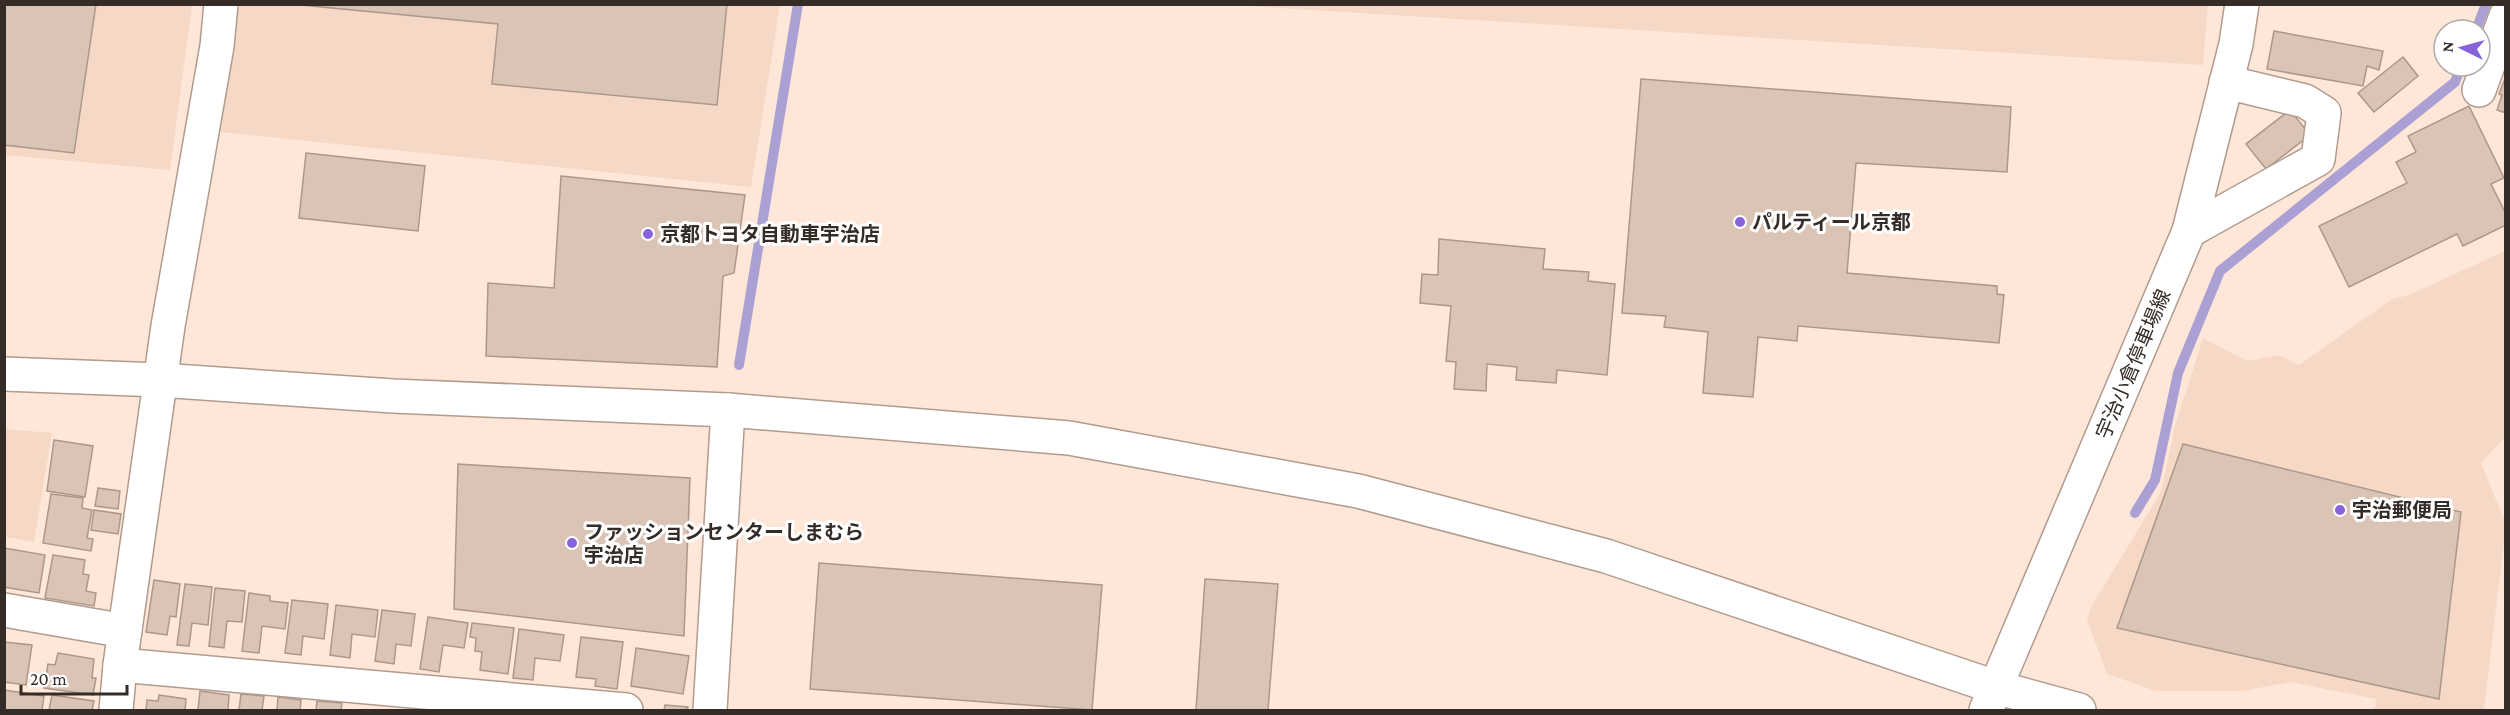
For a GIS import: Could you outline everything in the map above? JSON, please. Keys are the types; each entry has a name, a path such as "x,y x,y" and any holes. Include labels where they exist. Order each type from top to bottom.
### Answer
{"street":[{"path":"116,711 120,665 160,380 218,46 221,4"},
{"name":"宇治小倉停車場線","path":"1990,699 2189,231 2236,44 2242,4"},
{"path":"2479,90 2505,16"},
{"path":"2189,231 2318,159 2324,113 2305,100 2226,82"},
{"path":"4,374 160,380 393,396 728,410 1069,438 1358,491 1606,556 1990,699 2079,711"},
{"path":"710,711 728,410"},
{"path":"4,610 125,631"},
{"path":"120,665 626,711"}],"shaded area":[{"path":"2208,4 2203,65 1231,5"},
{"path":"4,5 192,5 170,170 5,155"},
{"path":"233,5 780,5 751,187 219,132"},
{"path":"2505,251 2505,437 2481,463 2506,524 2484,710 2374,710 2377,699 2290,682 2242,691 2156,691 2107,674 2087,620 2091,607 2161,492 2175,426 2203,338 2247,361 2279,355 2299,365 2392,299 2409,295"},
{"path":"5,429 52,433 34,542 5,537"}],"building":[{"path":"4,4 96,4 74,153 4,145"},
{"path":"290,4 727,4 717,105 492,84 498,24"},
{"path":"2274,31 2383,51 2379,70 2367,66 2363,86 2267,69"},
{"path":"2403,57 2418,76 2374,112 2358,93"},
{"path":"2506,76 2506,113 2497,110 2502,95 2499,94"},
{"name":"パルティール京都","path":"1641,79 2011,107 2007,172 1856,163 1847,273 1997,286 1997,294 2004,295 1999,343 1798,326 1797,341 1758,337 1753,397 1703,393 1708,332 1664,327 1666,316 1622,313"},
{"path":"2469,106 2504,178 2491,184 2506,214 2506,225 2463,246 2457,234 2349,287 2319,226 2407,183 2396,162 2416,152 2408,136"},
{"path":"2290,110 2310,135 2266,169 2246,144"},
{"path":"306,153 425,166 418,231 299,218"},
{"name":"京都トヨタ自動車宇治店","path":"561,176 745,195 734,273 723,276 717,367 486,356 488,283 554,288"},
{"path":"1439,239 1545,249 1543,269 1589,272 1588,281 1615,284 1607,375 1557,370 1556,383 1516,380 1517,367 1487,364 1486,391 1454,389 1456,362 1446,361 1451,306 1420,303 1422,274 1438,275"},
{"path":"54,440 93,446 85,497 47,491"},
{"path":"2183,444 2461,512 2439,699 2117,628"},
{"name":"ファッションセンターしまむら 宇治店","path":"458,464 690,478 684,636 454,609"},
{"path":"98,488 120,491 118,509 95,506"},
{"path":"51,494 83,498 82,508 92,510 87,538 93,539 91,551 43,543"},
{"path":"94,510 121,514 118,534 91,530"},
{"path":"4,548 45,555 39,593 4,587"},
{"path":"53,555 85,560 83,574 89,575 86,591 96,593 94,606 45,598"},
{"path":"819,563 1102,585 1092,710 810,689"},
{"path":"1205,579 1278,584 1268,710 1196,710"},
{"path":"154,580 180,584 176,617 170,616 167,635 146,632"},
{"path":"185,584 212,587 208,625 192,623 189,646 177,645"},
{"path":"215,588 245,591 242,622 227,621 224,648 209,646"},
{"path":"249,593 270,596 270,601 288,603 285,629 262,626 259,653 242,651"},
{"path":"292,600 328,604 324,639 303,636 301,655 285,653"},
{"path":"336,605 378,610 375,637 352,634 350,658 330,655"},
{"path":"382,610 415,614 411,646 396,644 394,664 375,661"},
{"path":"428,617 468,623 464,648 443,645 439,672 420,669"},
{"path":"472,623 514,628 508,674 480,670 482,652 475,651 476,638 470,637"},
{"path":"519,629 564,635 560,661 535,658 533,680 513,678"},
{"path":"581,637 623,642 617,689 595,686 596,679 576,677"},
{"path":"4,642 32,645 26,685 4,682"},
{"path":"636,648 689,656 683,694 631,686"},
{"path":"58,653 94,659 92,678 96,678 93,695 44,688 48,664 55,665"},
{"path":"4,690 44,696 42,710 4,710"},
{"path":"200,691 229,695 228,710 198,710"},
{"path":"241,694 264,696 262,710 239,710"},
{"path":"52,695 94,701 92,710 49,710"},
{"path":"159,695 186,699 185,710 146,710 147,700 158,701"},
{"path":"278,697 301,700 300,710 277,710"},
{"path":"317,701 342,703 341,710 316,710"},
{"path":"665,705 688,707 687,710 664,710"}],"waterway":[{"path":"739,365 798,4"},
{"path":"2481,18 2486,4"},
{"path":"2135,513 2155,480 2178,373 2220,271 2455,82 2456,78"}],"place":[{"name":"パルティール京都","path":"1740,222"},
{"name":"京都トヨタ自動車宇治店","path":"648,234"},
{"name":"宇治郵便局","path":"2340,510"},
{"name":"ファッションセンターしまむら 宇治店","path":"572,543"}]}
